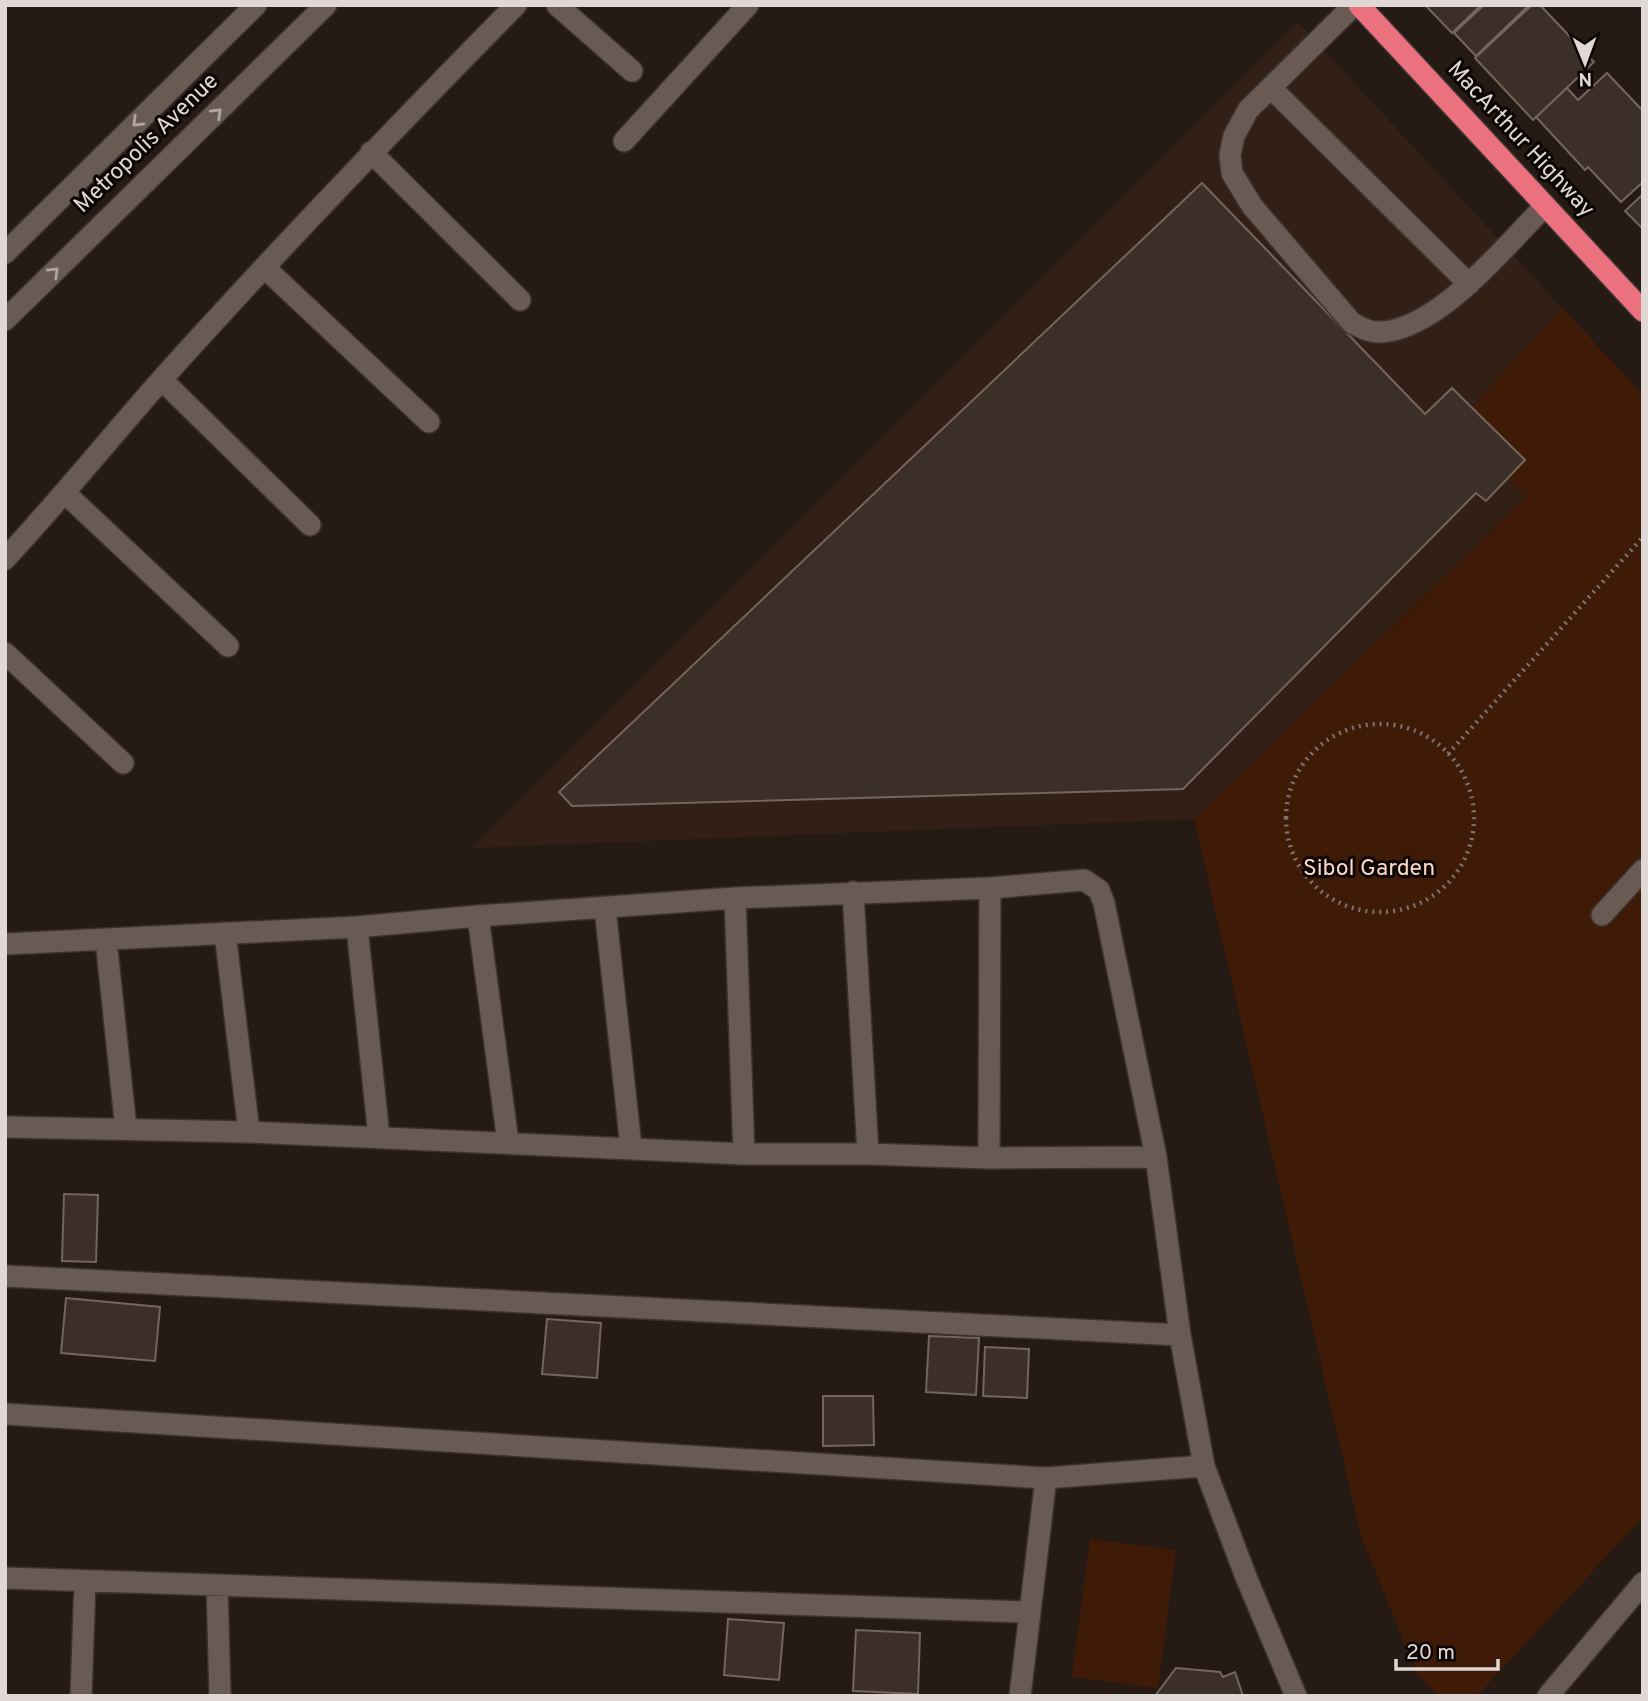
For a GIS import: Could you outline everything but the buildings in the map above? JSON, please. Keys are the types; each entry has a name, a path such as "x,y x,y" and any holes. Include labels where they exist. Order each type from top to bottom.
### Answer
{"highway":[{"name":"MacArthur Highway","path":"1357,5 1643,311"}],"street":[{"name":"Metropolis Avenue","path":"5,253 256,5"},
{"name":"Metropolis Avenue","path":"5,320 326,5"},
{"path":"5,559 66,494 162,380 371,152 516,5"},
{"path":"557,5 632,71"},
{"path":"624,141 748,5"},
{"path":"1357,5 1248,110 1234,136 1230,155 1232,173 1252,206 1352,323 1369,332 1381,332 1400,329 1435,311 1469,284 1545,206"},
{"path":"1271,88 1469,284"},
{"path":"371,152 520,300"},
{"path":"265,268 429,422"},
{"path":"162,380 310,525"},
{"path":"66,494 228,646"},
{"path":"5,653 123,764"},
{"path":"1602,915 1643,870"},
{"path":"5,944 356,927 735,898 990,888 1083,880 1099,890 1104,902 1156,1157 1180,1335 1203,1466 1296,1696"},
{"path":"989,1158 990,888"},
{"path":"853,892 867,1154"},
{"path":"735,898 744,1154"},
{"path":"605,908 631,1147"},
{"path":"478,916 508,1142"},
{"path":"356,927 379,1137"},
{"path":"225,933 249,1132"},
{"path":"106,940 126,1129"},
{"path":"5,1127 249,1132 744,1154 989,1158 1156,1157"},
{"path":"5,1276 1180,1335"},
{"path":"5,1415 1046,1478 1203,1466"},
{"path":"1020,1696 1046,1478"},
{"path":"5,1578 1028,1612"},
{"path":"81,1696 85,1581"},
{"path":"1548,1696 1643,1583"},
{"path":"217,1586 220,1696"}],"path":[{"path":"1448,754 1643,537"},
{"path":"1375,723 1407,727 1435,741 1448,754 1456,762 1470,789 1475,819 1470,849 1455,876 1433,897 1405,910 1374,913 1345,906 1318,891 1297,866 1286,836 1285,804 1295,773 1316,748 1343,730 1375,723"}],"shaded area":[{"path":"1298,22 1562,308 1457,423 1526,496 1194,819 472,848"}],"green space":[{"name":"Sibol Garden","path":"1562,308 1643,394 1643,1517 1477,1696 1439,1696 1418,1676 1361,1536 1194,819 1526,497 1457,423"},
{"path":"1090,1539 1176,1550 1158,1688 1072,1677"}]}
